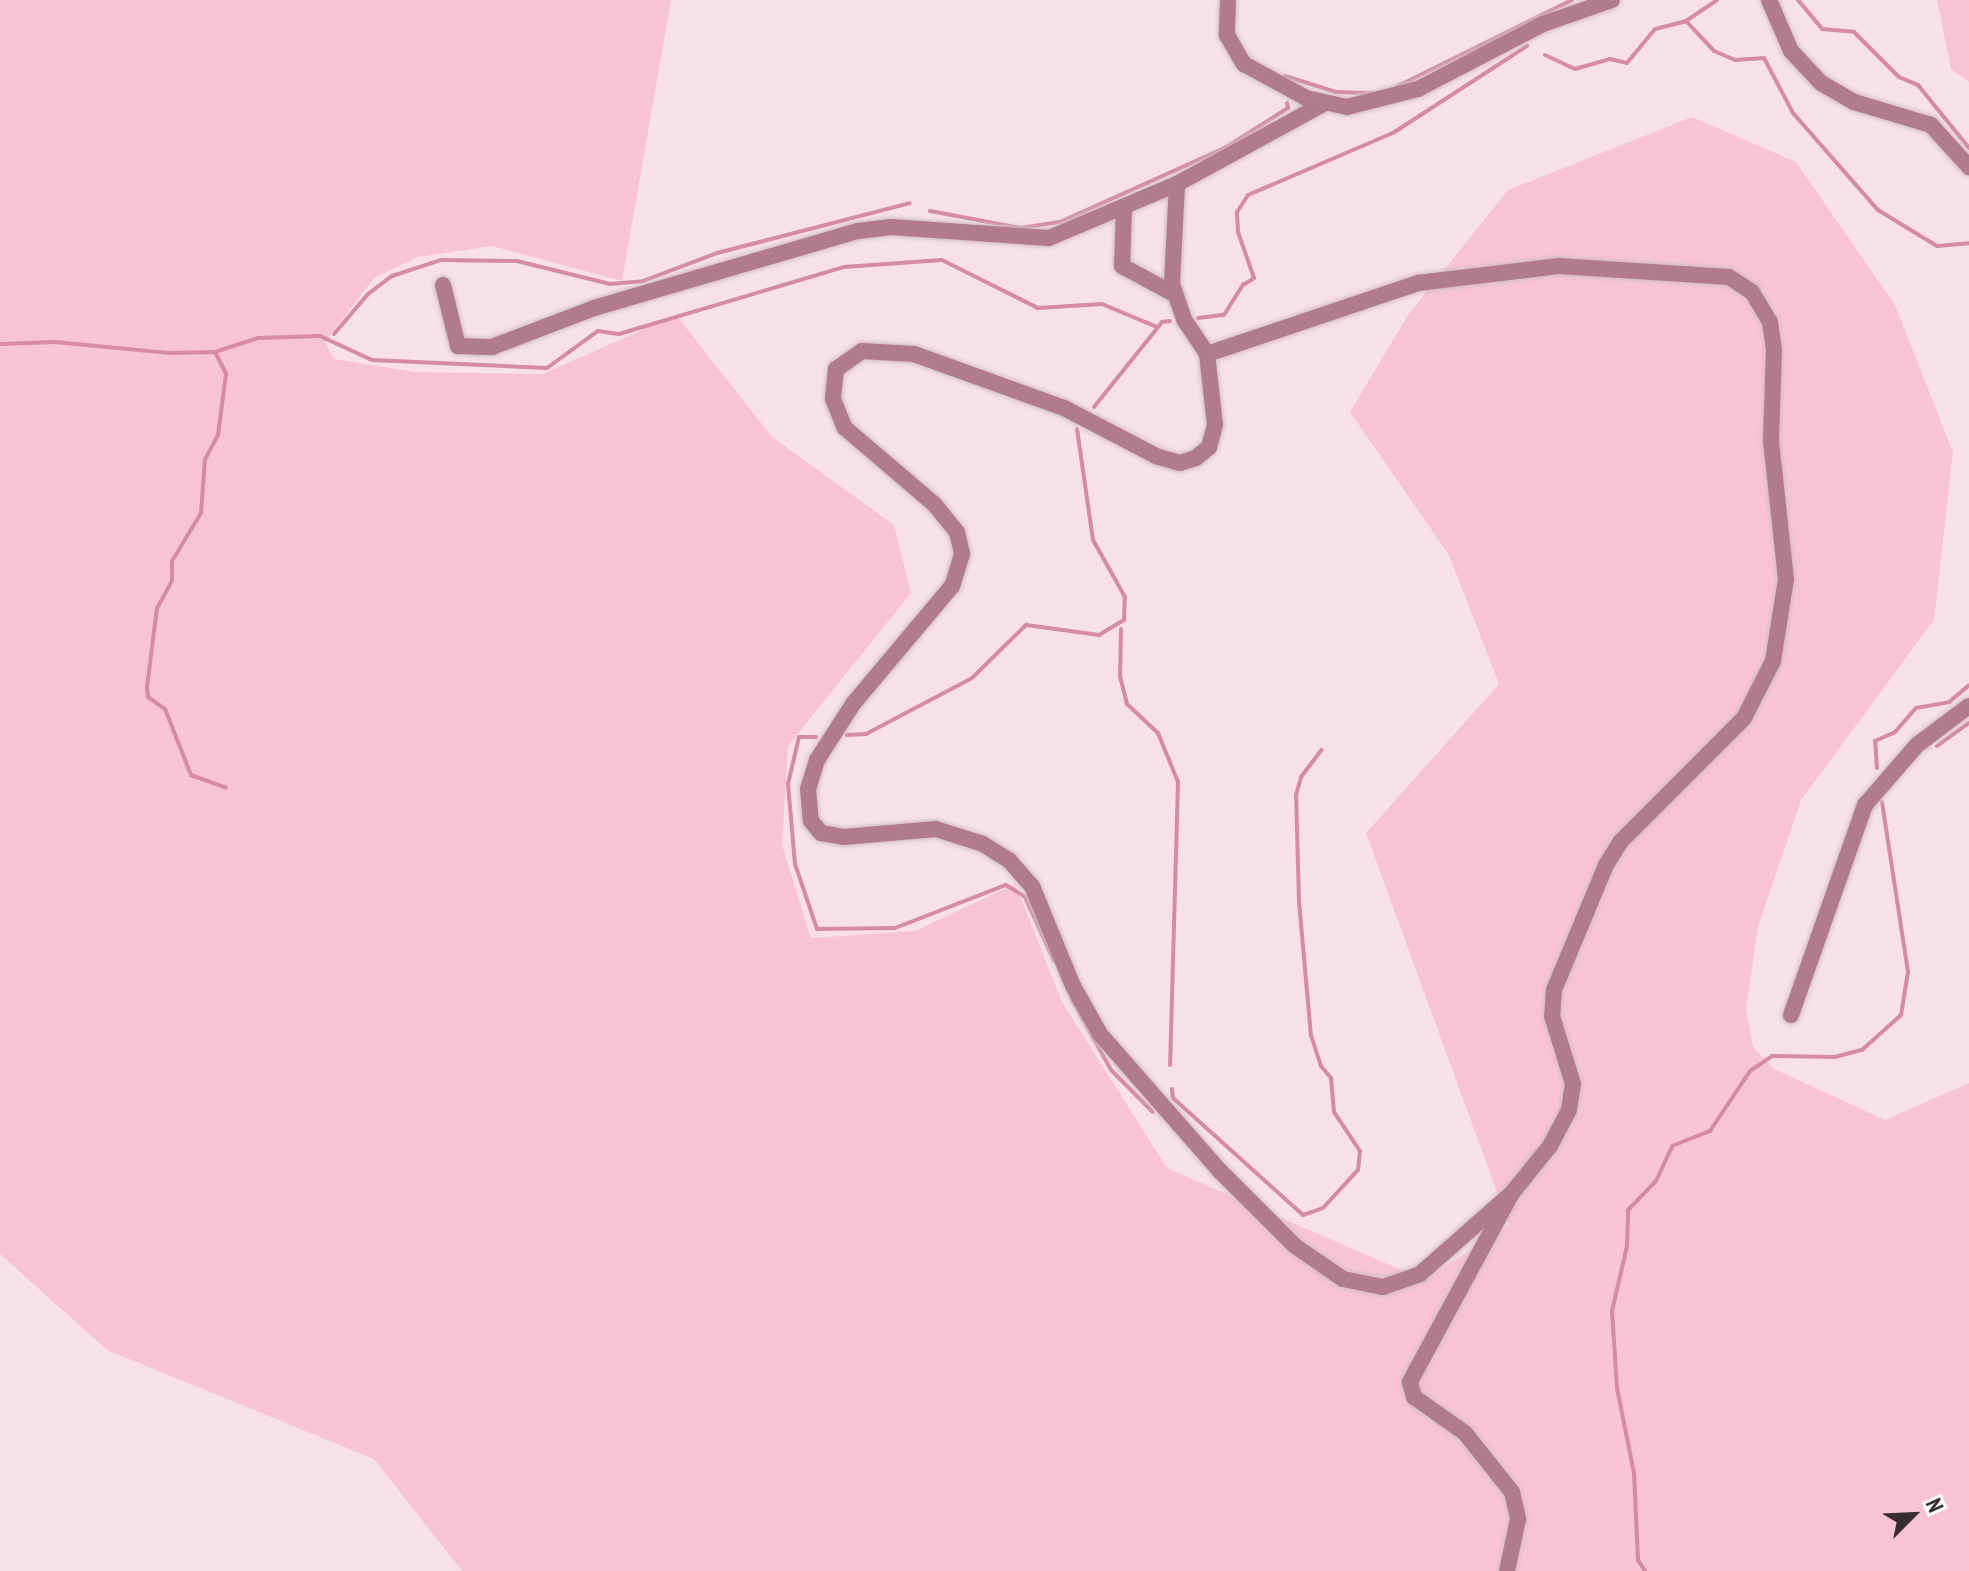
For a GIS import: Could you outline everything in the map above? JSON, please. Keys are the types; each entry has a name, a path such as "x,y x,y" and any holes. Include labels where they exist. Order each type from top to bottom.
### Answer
{"street":[{"path":"1228,0 1224,23 1239,59 1263,77 1323,104 1363,106 1395,98 1543,24 1612,0"},
{"path":"1769,0 1791,51 1821,83 1854,102 1931,125 1969,167"},
{"path":"443,285 458,346 492,347 594,308 858,231 911,228 1041,238 1177,184 1323,104"},
{"path":"1177,184 1170,259 1174,294 1207,354 1215,434 1205,452 1180,463 1156,456 1064,408 914,354 862,351 839,364 832,382 833,399 845,428 935,505 957,532 962,554 952,586 860,695 817,760 808,789 811,821 821,833 844,837 936,829 983,844 1009,860 1032,886 1100,1034 1220,1171 1295,1246 1343,1279 1383,1287 1420,1274 1512,1193 1550,1146 1569,1110 1571,1070 1552,1016 1554,990 1606,865 1621,841 1744,718 1773,661 1786,596 1771,441 1774,349 1770,322 1752,292 1729,277 1559,266 1418,283 1207,354"},
{"path":"1124,207 1122,266 1174,294"},
{"path":"1791,1015 1865,805 1917,745 1969,706"},
{"path":"1507,1571 1518,1519 1512,1492 1465,1433 1414,1397 1410,1382 1512,1193"}],"shaded area":[{"path":"0,0 671,0 622,281 492,246 418,257 374,278 325,342 334,359 415,372 543,374 676,315 772,437 894,525 911,593 788,746 782,845 811,938 915,931 1015,884 1062,1002 1167,1168 1424,1280 1509,1225 1366,833 1499,684 1449,555 1350,412 1408,315 1508,190 1692,117 1796,162 1895,305 1953,452 1934,620 1801,800 1758,927 1746,1008 1753,1047 1774,1069 1885,1120 1969,1083 1969,1571 462,1571 374,1459 107,1350 0,1254"},
{"path":"1937,0 1969,0 1969,82 1951,69"}],"waterway":[{"path":"1396,87 1572,0"},
{"path":"1545,55 1575,69 1610,59 1627,63 1655,29 1686,21 1717,0"},
{"path":"1798,0 1822,29 1854,32 1899,77 1918,85 1969,148"},
{"path":"1686,21 1714,51 1735,60 1764,58 1793,113 1878,210 1937,246 1969,243"},
{"path":"1198,318 1224,315 1243,285 1254,278 1238,232 1237,212 1248,195 1393,133 1527,46"},
{"path":"1285,76 1336,92 1372,93"},
{"path":"930,211 1021,228 1060,222 1225,148 1288,108 1287,103"},
{"path":"334,334 368,294 392,276 441,260 517,261 610,284 643,281 717,253 910,203"},
{"path":"0,344 55,342 170,353 215,352 258,338 320,336 372,360 547,368 598,331 619,334 844,267 942,260 1038,308 1102,304 1157,327"},
{"path":"1094,407 1162,322 1170,321"},
{"path":"215,352 226,374 218,435 205,459 201,513 172,561 172,581 157,608 147,687 148,697 165,709 191,775 226,788"},
{"path":"847,735 866,734 972,678 1026,625 1099,635 1124,620 1125,597 1093,540 1077,429"},
{"path":"1121,629 1120,676 1127,704 1158,733 1178,782 1170,1065"},
{"path":"1877,768 1875,741 1895,732 1916,708 1949,702 1969,685"},
{"path":"1937,746 1969,723"},
{"path":"816,737 799,737 788,784 795,864 817,929 895,928 1006,885 1025,897 1054,961"},
{"path":"1172,1089 1173,1098 1303,1215 1323,1208 1358,1170 1360,1151 1334,1112 1331,1078 1321,1066 1311,1036 1299,901 1296,795 1301,777 1321,750"},
{"path":"1645,1571 1638,1560 1634,1473 1617,1388 1612,1311 1627,1246 1628,1210 1656,1181 1672,1146 1710,1131 1750,1071 1772,1056 1835,1057 1862,1050 1901,1015 1908,972 1882,802"},
{"path":"1071,998 1111,1070 1153,1112"}]}
